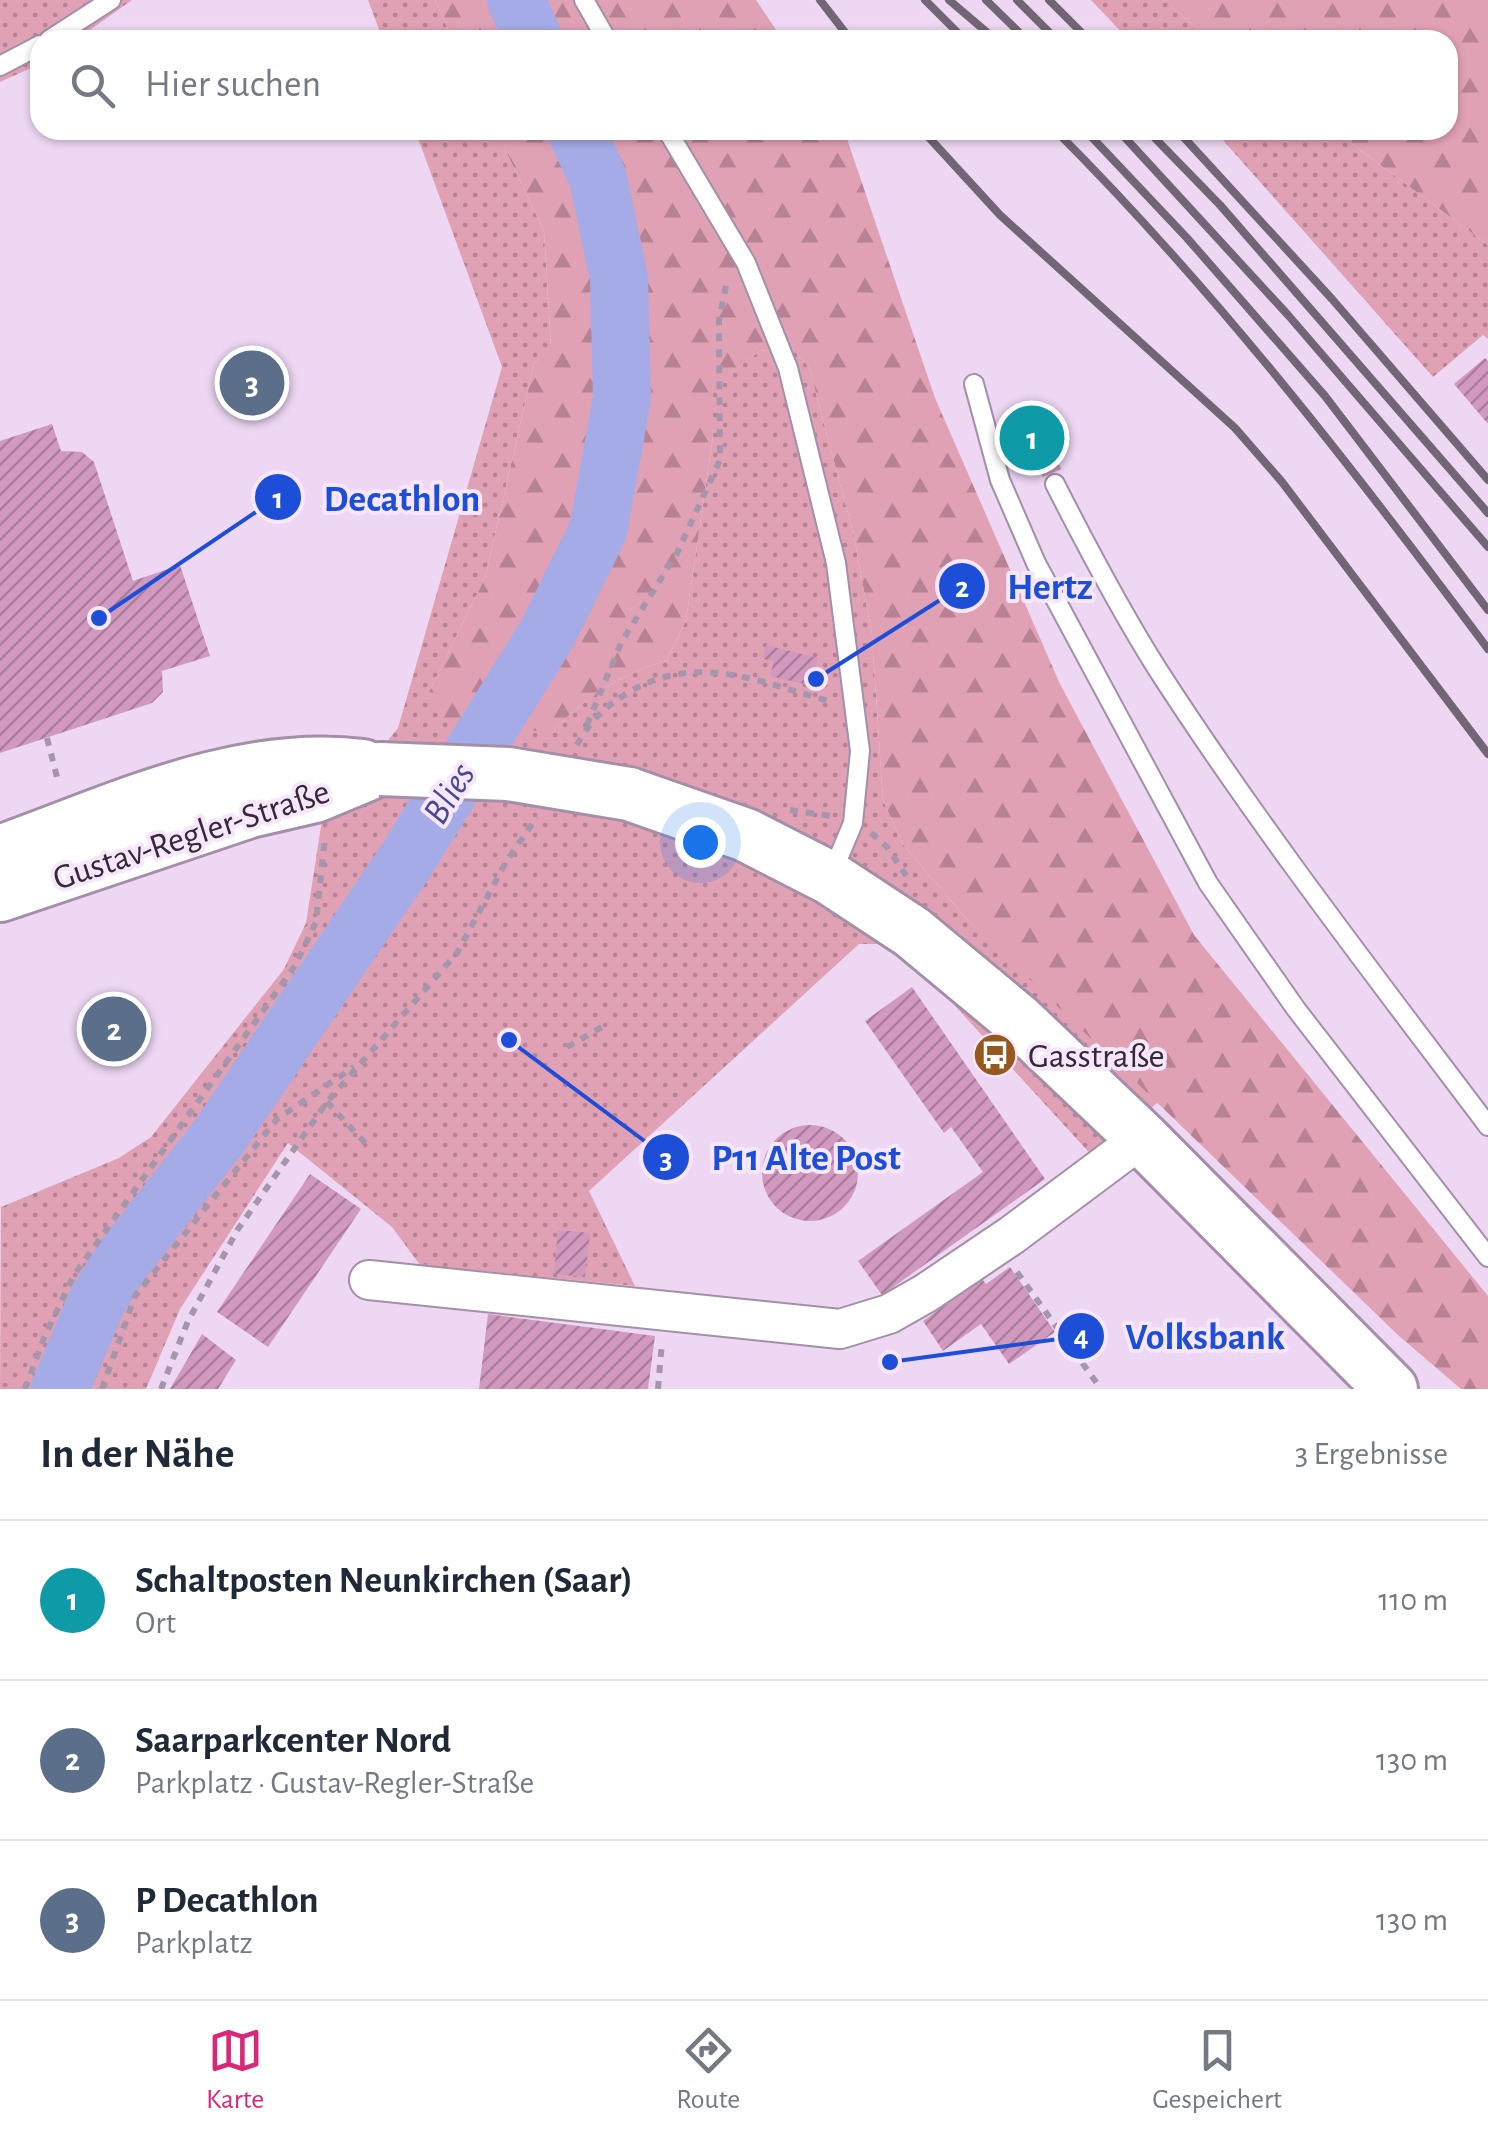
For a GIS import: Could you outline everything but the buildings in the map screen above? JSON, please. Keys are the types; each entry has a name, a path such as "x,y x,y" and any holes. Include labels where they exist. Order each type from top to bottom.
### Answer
{"main road":[{"name":"Gustav-Regler-Straße","path":"0,852 235,772 330,762 508,774 628,794 746,835 830,878 912,932 979,985 1142,1138 1382,1386"},
{"name":"Gustav-Regler-Straße","path":"0,894 250,810 328,792 380,768"},
{"path":"0,828 131,783 190,773 235,772"}],"street":[{"path":"368,1280 840,1329 890,1314 998,1245 1142,1138"}],"lane":[{"path":"64,30 110,0"},
{"path":"584,0 600,30"},
{"path":"0,66 30,50"},
{"path":"673,140 746,263 788,368 836,563 860,751 853,823 830,878"},
{"path":"974,384 1000,480 1036,563 1208,882 1286,996 1488,1258"},
{"path":"1055,484 1120,607 1212,749 1304,882 1488,1126"}],"path":[{"path":"576,747 621,642 676,553 720,460 719,320 735,244"},
{"path":"584,731 607,705 650,680 691,670 728,672 857,710"},
{"path":"47,738 58,781"},
{"path":"25,1389 74,1275 295,966 316,922 328,792"},
{"path":"161,1389 188,1321 238,1229 327,1102 457,954 506,862 540,814"},
{"path":"566,1047 609,1023"},
{"path":"102,1389 135,1296 277,1119 364,1060"},
{"path":"327,1102 367,1145"},
{"path":"998,1245 1100,1389"},
{"path":"658,1389 665,1311"}],"green space":[{"path":"0,0 132,0 90,30 30,30 30,68 0,82"},
{"path":"368,0 435,0 448,30 379,30"},
{"path":"435,0 756,0 776,30 448,30"},
{"path":"1091,0 1163,0 1200,30 1120,30"},
{"path":"1163,0 1488,0 1488,245 1346,140 1458,140 1458,30 1200,30"},
{"path":"419,140 501,140 544,231 551,347 534,364 485,578 429,692 552,733 604,688 667,660 686,620 713,436 713,384 760,351 791,347 809,367 854,536 872,635 883,800 902,843 965,917 1159,1101 1095,1159 925,973 879,944 859,944 589,1191 635,1286 420,1265 392,1227 288,1143 180,1309 146,1389 0,1389 1,1207 119,1158 151,1137 284,969 306,923 322,820 398,728 502,367"},
{"path":"501,140 847,140 935,398 1060,684 1194,935 1488,1296 1488,1389 1461,1389 1399,1336 965,917 902,843 883,800 872,635 854,536 809,367 791,347 760,351 713,385 713,436 686,620 667,660 604,688 552,733 441,720 429,692 485,578 534,364 551,346 544,231"},
{"path":"1223,140 1346,140 1488,245 1488,339 1483,335 1433,377"}],"waterway":[{"name":"Blies","path":"516,0 530,30"},
{"name":"Blies","path":"60,1389 97,1301 122,1261 220,1135 405,862 547,634 598,531 622,399 619,278 598,178 581,140"}],"railway":[{"path":"820,0 843,30"},
{"path":"925,0 955,30"},
{"path":"949,0 984,30"},
{"path":"986,0 1017,30"},
{"path":"1017,0 1047,30"},
{"path":"1049,0 1079,30"},
{"path":"931,140 1000,215 1235,428 1282,482 1488,754"},
{"path":"1065,140 1227,317 1386,514 1488,649"},
{"path":"1094,140 1187,238 1325,396 1488,610"},
{"path":"1127,140 1288,315 1488,547"},
{"path":"1157,140 1220,205 1488,513"},
{"path":"1186,140 1332,299 1488,480"}],"place":[{"name":"P Decathlon","path":"252,383"},
{"name":"Schaltposten Neunkirchen (Saar)","path":"1032,438"},
{"name":"Decathlon","path":"99,618"},
{"name":"Hertz","path":"816,679"},
{"name":"Saarparkcenter Nord","path":"114,1029"},
{"name":"P11 Alte Post","path":"509,1040"},
{"name":"Gasstraße","path":"995,1055"},
{"name":"Volksbank","path":"890,1362"}]}
